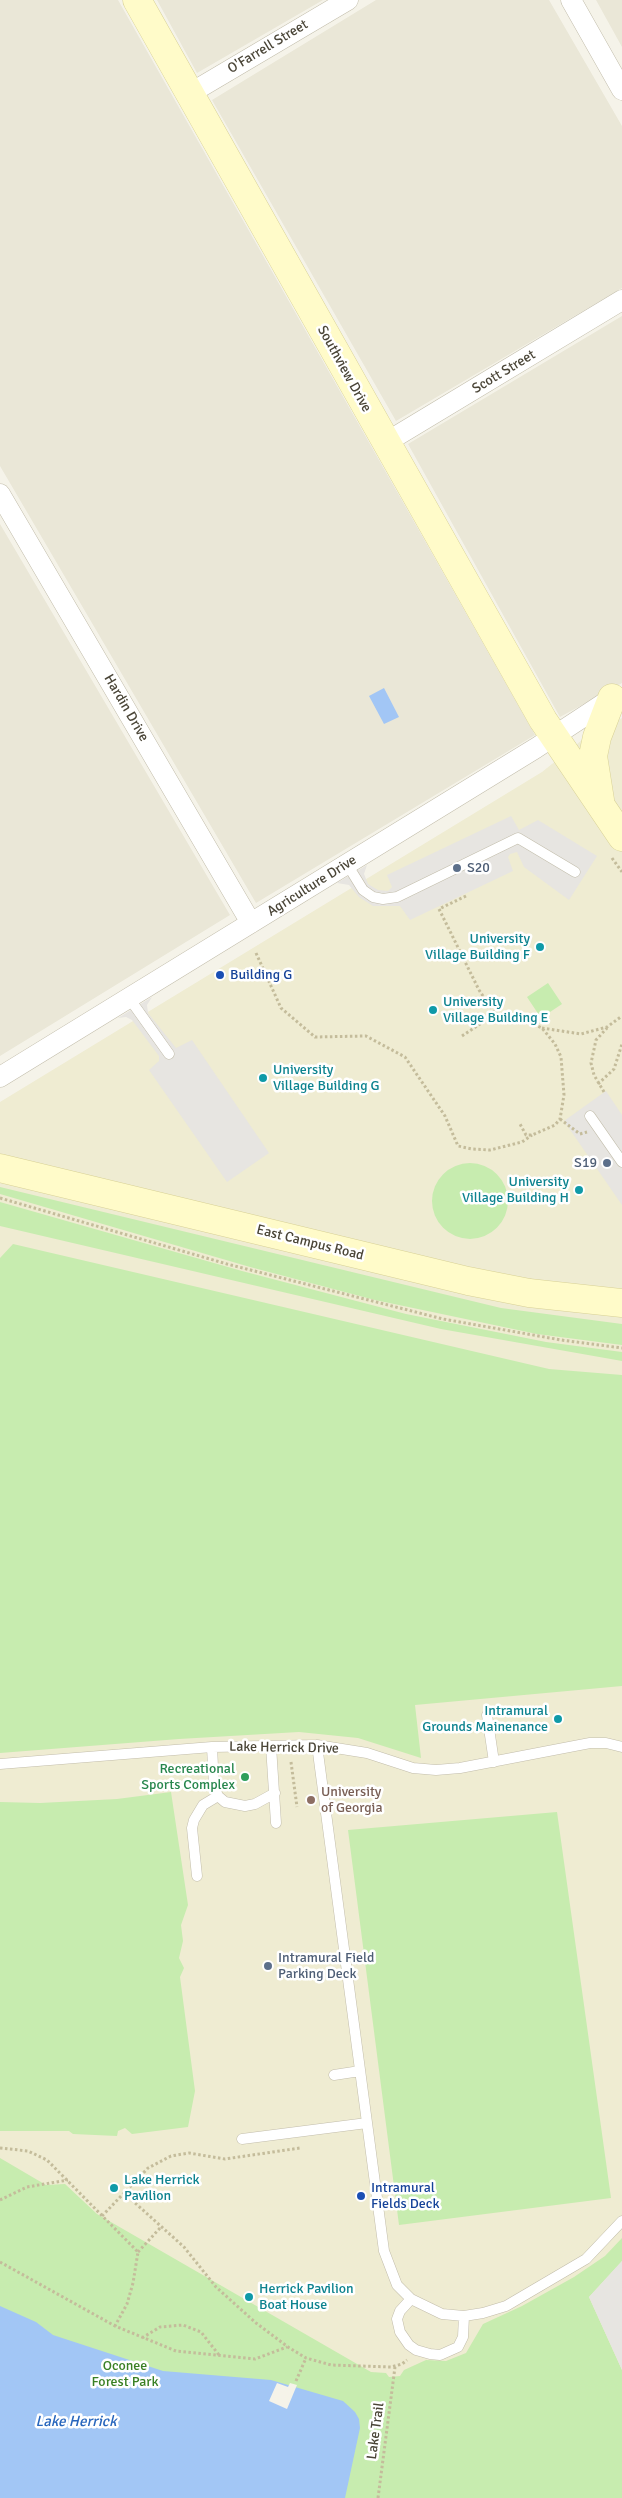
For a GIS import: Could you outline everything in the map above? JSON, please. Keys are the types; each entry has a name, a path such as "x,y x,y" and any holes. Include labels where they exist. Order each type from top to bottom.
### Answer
{"street":[{"name":"Southview Drive","path":"136,0 385,443 553,736 622,837"},
{"name":"O'Farrell Street","path":"189,94 348,0"},
{"path":"571,0 622,90"},
{"name":"Scott Street","path":"385,443 622,300"},
{"name":"Hardin Drive","path":"0,494 251,923"},
{"path":"601,806 593,756 597,737 617,695"},
{"name":"Agriculture Drive","path":"0,1077 347,864 617,695"},
{"name":"East Campus Road","path":"0,1168 468,1281 529,1293 622,1303"}],"lane":[{"path":"347,864 363,890 373,897 383,899 397,896 518,838 575,872"},
{"path":"129,998 169,1054"},
{"path":"590,1116 622,1162"},
{"path":"487,1715 494,1762"},
{"name":"Lake Herrick Drive","path":"0,1764 212,1747 317,1745 367,1754 413,1768 436,1770 494,1762 590,1743 606,1743 622,1747"},
{"path":"317,1745 384,2251 397,2285 411,2299 442,2314 464,2316 506,2306 586,2259 622,2221"},
{"path":"271,1746 276,1823"},
{"path":"212,1747 214,1786 218,1796 225,1802 245,1806 255,1804 275,1793"},
{"path":"197,1876 192,1828 194,1820 203,1805 218,1796"},
{"path":"334,2076 360,2071"},
{"path":"242,2139 367,2123"},
{"path":"411,2299 400,2311 397,2319 400,2332 409,2345 416,2350 440,2355 458,2347 464,2337 464,2316"}],"path":[{"path":"466,896 439,909 479,990 495,1014"},
{"path":"256,953 281,1008 315,1037 366,1036 405,1057 445,1116 458,1146 490,1150 522,1142 532,1135 556,1125 560,1119 564,1095 561,1057 542,1028"},
{"path":"462,1036 495,1014 509,1014 553,1031 581,1034 607,1027"},
{"path":"604,1092 598,1084 591,1063 593,1048 599,1036 607,1027 622,1016"},
{"path":"550,1038 553,1031"},
{"path":"595,1031 599,1036"},
{"path":"598,1084 614,1069 622,1044"},
{"path":"560,1119 580,1134 591,1131 597,1126"},
{"path":"520,1124 526,1135 532,1135"},
{"path":"0,1198 227,1264 443,1319 569,1342 622,1348"},
{"path":"291,1762 296,1807"},
{"path":"102,2216 148,2168 171,2156 189,2153 225,2159 309,2146"},
{"path":"0,2148 28,2151 47,2160 138,2252"},
{"path":"0,2200 27,2187 68,2180"},
{"path":"124,2193 184,2247 216,2287 241,2310 288,2347 306,2358 331,2365 369,2368 395,2367 410,2357"},
{"path":"115,2326 127,2304 133,2283 138,2252 161,2227"},
{"path":"0,2262 115,2326 176,2351 255,2359 288,2347"},
{"path":"241,2310 242,2303"},
{"path":"142,2338 160,2327 183,2325 201,2332 219,2355"},
{"path":"296,2381 306,2358"},
{"name":"Lake Trail","path":"378,2498 395,2367"}],"shaded area":[{"path":"0,0 118,0 535,735 256,903 0,466"},
{"path":"157,0 323,0 197,73"},
{"path":"376,0 549,0 622,126 622,288 396,421 212,100"},
{"path":"596,0 622,0 622,47"},
{"path":"622,316 622,683 560,717 408,444"},
{"path":"0,524 230,915 0,1056"},
{"name":"University of Georgia","path":"622,718 622,2498 0,2498 0,1102 542,772 582,740"},
{"name":"S20","path":"511,816 519,830 538,820 597,856 569,900 524,867 517,852 510,854 508,857 513,871 410,920 400,906 373,906 359,897 349,885 337,883 367,865 364,874 368,884 378,890 388,891 392,887 387,875"},
{"path":"152,997 147,1005 148,1013 176,1048 192,1040 269,1153 227,1182 149,1070 159,1061 159,1056 132,1020 126,1017 118,1018"},
{"name":"S19","path":"606,1091 622,1115 622,1205 564,1121"},
{"path":"622,2261 622,2370 589,2297"}],"green space":[{"path":"548,983 562,1004 541,1018 527,997"},
{"path":"470,1163 484,1166 497,1174 505,1187 508,1201 505,1215 497,1228 484,1236 470,1239 456,1236 443,1228 435,1215 432,1201 435,1187 443,1174 456,1166"},
{"path":"0,1187 501,1308 622,1324 622,1345 537,1334 375,1300 250,1267 0,1194"},
{"path":"0,1202 242,1271 406,1314 546,1342 622,1352 622,1361 441,1329 0,1226"},
{"path":"13,1244 549,1369 622,1375 622,1686 415,1705 421,1758 358,1738 299,1732 0,1753 0,1258"},
{"path":"171,1792 188,1905 181,1925 183,1941 179,1958 184,1968 180,1977 195,2091 188,2127 132,2134 125,2128 118,2131 117,2136 73,2134 69,2131 0,2131 0,1802 40,1803 117,1799"},
{"path":"557,1812 611,2198 399,2225 348,1830"},
{"name":"Oconee Forest Park","path":"0,2158 46,2185 65,2184 97,2214 371,2372 386,2373 389,2377 400,2376 404,2370 426,2360 446,2361 466,2353 483,2324 522,2306 574,2277 605,2256 622,2238 622,2261 589,2297 622,2370 622,2498 0,2498"}],"water":[{"path":"384,688 399,717 384,724 369,696"},
{"name":"Lake Herrick","path":"0,2306 36,2322 53,2335 163,2371 271,2380 343,2401 355,2412 359,2419 360,2428 345,2498 0,2498"}],"pier":[{"path":"277,2383 288,2387 290,2383 297,2385 287,2409 269,2401"}],"place":[{"name":"S20","path":"457,868"},
{"name":"University Village Building F","path":"540,947"},
{"name":"Building G","path":"220,975"},
{"name":"University Village Building E","path":"433,1010"},
{"name":"University Village Building G","path":"263,1078"},
{"name":"S19","path":"607,1163"},
{"name":"University Village Building H","path":"579,1190"},
{"name":"Intramural Grounds Mainenance","path":"558,1719"},
{"name":"Recreational Sports Complex","path":"245,1777"},
{"name":"University of Georgia","path":"311,1800"},
{"name":"Intramural Field Parking Deck","path":"268,1966"},
{"name":"Lake Herrick Pavilion","path":"114,2188"},
{"name":"Intramural Fields Deck","path":"361,2196"},
{"name":"Herrick Pavilion Boat House","path":"249,2297"}]}
